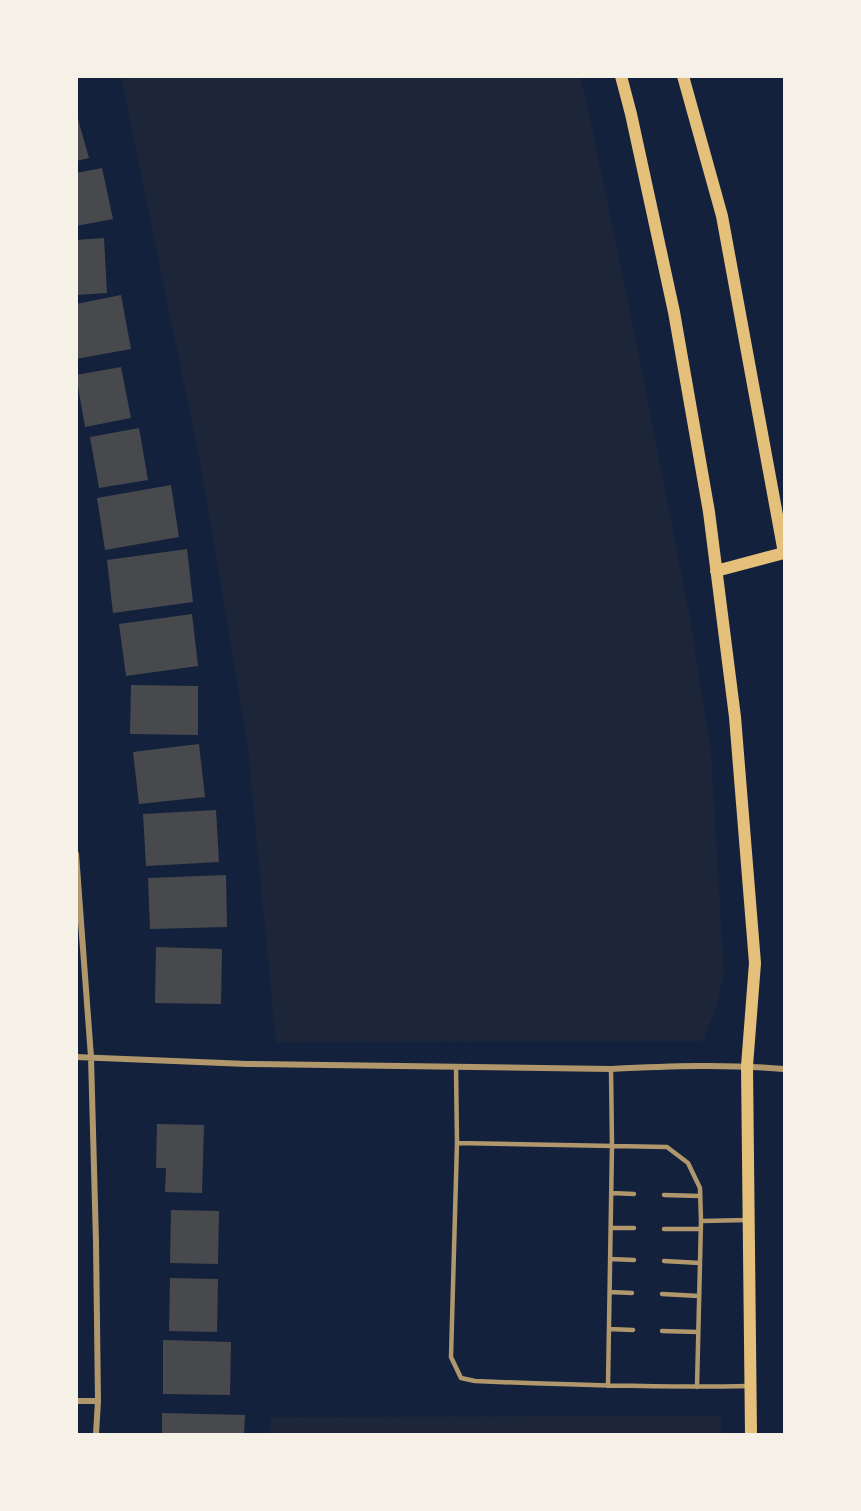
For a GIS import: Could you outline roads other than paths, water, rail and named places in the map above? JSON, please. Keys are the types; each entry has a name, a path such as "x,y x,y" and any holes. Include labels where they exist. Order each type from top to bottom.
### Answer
{"main road":[{"path":"621,76 674,312 709,512 735,717 755,963 747,1066 751,1434"},
{"path":"684,76 722,216 784,553 716,572"}],"street":[{"path":"76,855 92,1057 98,1401 96,1434"},
{"path":"76,1057 247,1064 611,1069 656,1066 747,1066 784,1070"},
{"path":"76,1401 98,1401"}],"lane":[{"path":"456,1067 457,1143 451,1357 461,1378 475,1381 608,1386 751,1386"},
{"path":"608,1386 611,1069"},
{"path":"457,1143 667,1146 688,1163 700,1188 697,1387"},
{"path":"611,1193 634,1194"},
{"path":"664,1195 700,1196"},
{"path":"701,1221 749,1220"},
{"path":"611,1228 634,1228"},
{"path":"664,1229 701,1229"},
{"path":"610,1259 634,1260"},
{"path":"664,1261 700,1263"},
{"path":"610,1292 632,1293"},
{"path":"662,1294 699,1296"},
{"path":"609,1329 633,1330"},
{"path":"662,1331 698,1332"}]}
